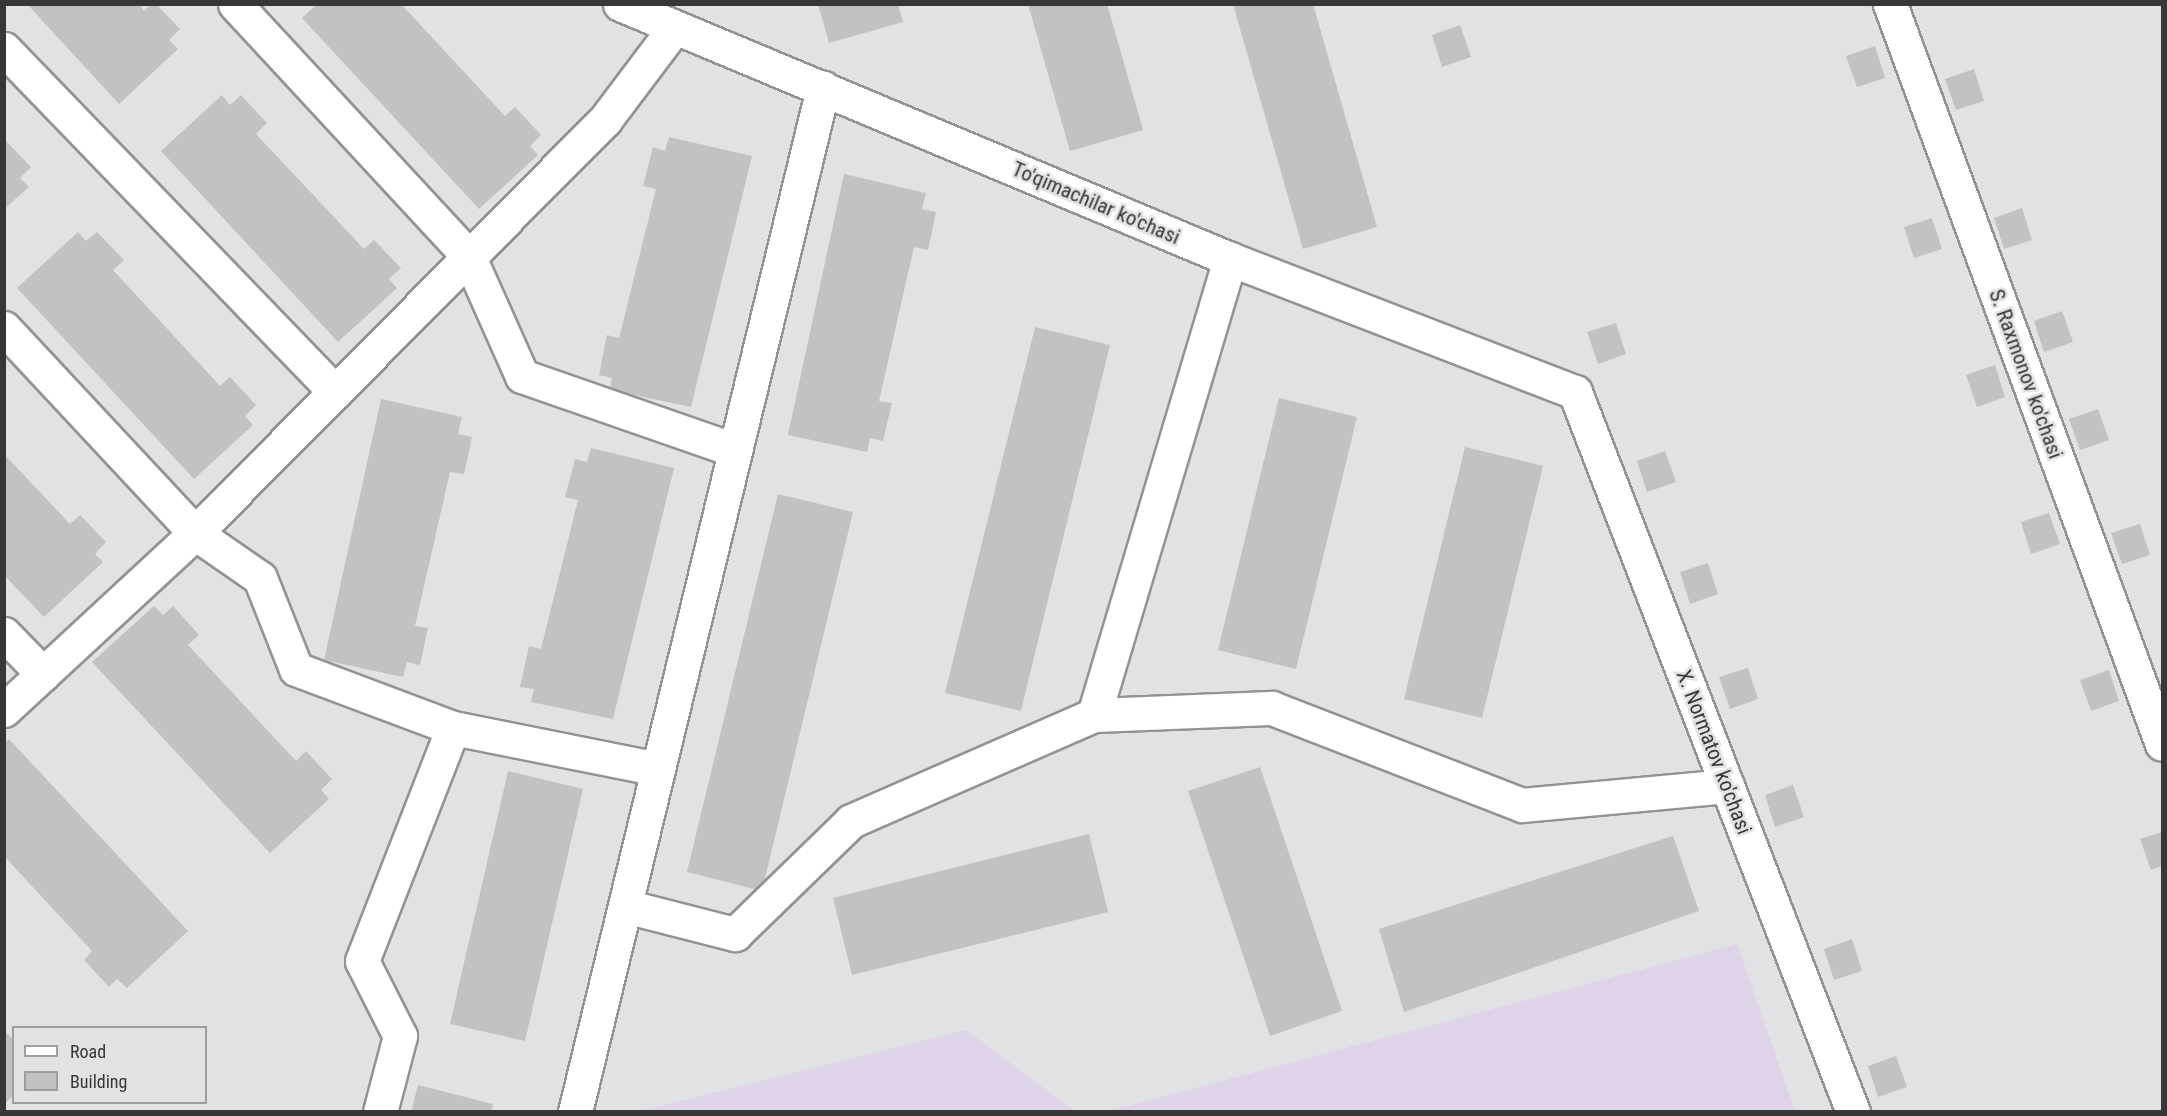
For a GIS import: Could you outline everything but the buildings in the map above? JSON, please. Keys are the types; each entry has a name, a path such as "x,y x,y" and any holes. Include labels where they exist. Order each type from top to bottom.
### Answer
{"street":[{"path":"235,4 469,257 522,376 735,450"},
{"name":"To'qimachilar ko'chasi","path":"620,4 1230,259 1575,392"},
{"name":"S. Raxmonov ko'chasi","path":"1890,4 2163,744"},
{"path":"4,710 195,533 605,120 675,27"},
{"path":"4,49 335,392"},
{"path":"575,1112 823,88"},
{"path":"1094,715 1230,259"},
{"path":"4,328 195,533 260,578 296,669 453,728 658,769"},
{"name":"X. Normatov ko'chasi","path":"1575,392 1853,1112"},
{"path":"4,634 43,674"},
{"path":"625,906 735,934 851,821 1094,715 1272,708 1522,805 1727,786"},
{"path":"380,1112 400,1036 362,962 453,728"}],"shaded area":[{"path":"1737,944 1795,1111 1109,1111"},
{"path":"966,1030 1074,1111 640,1111"}]}
